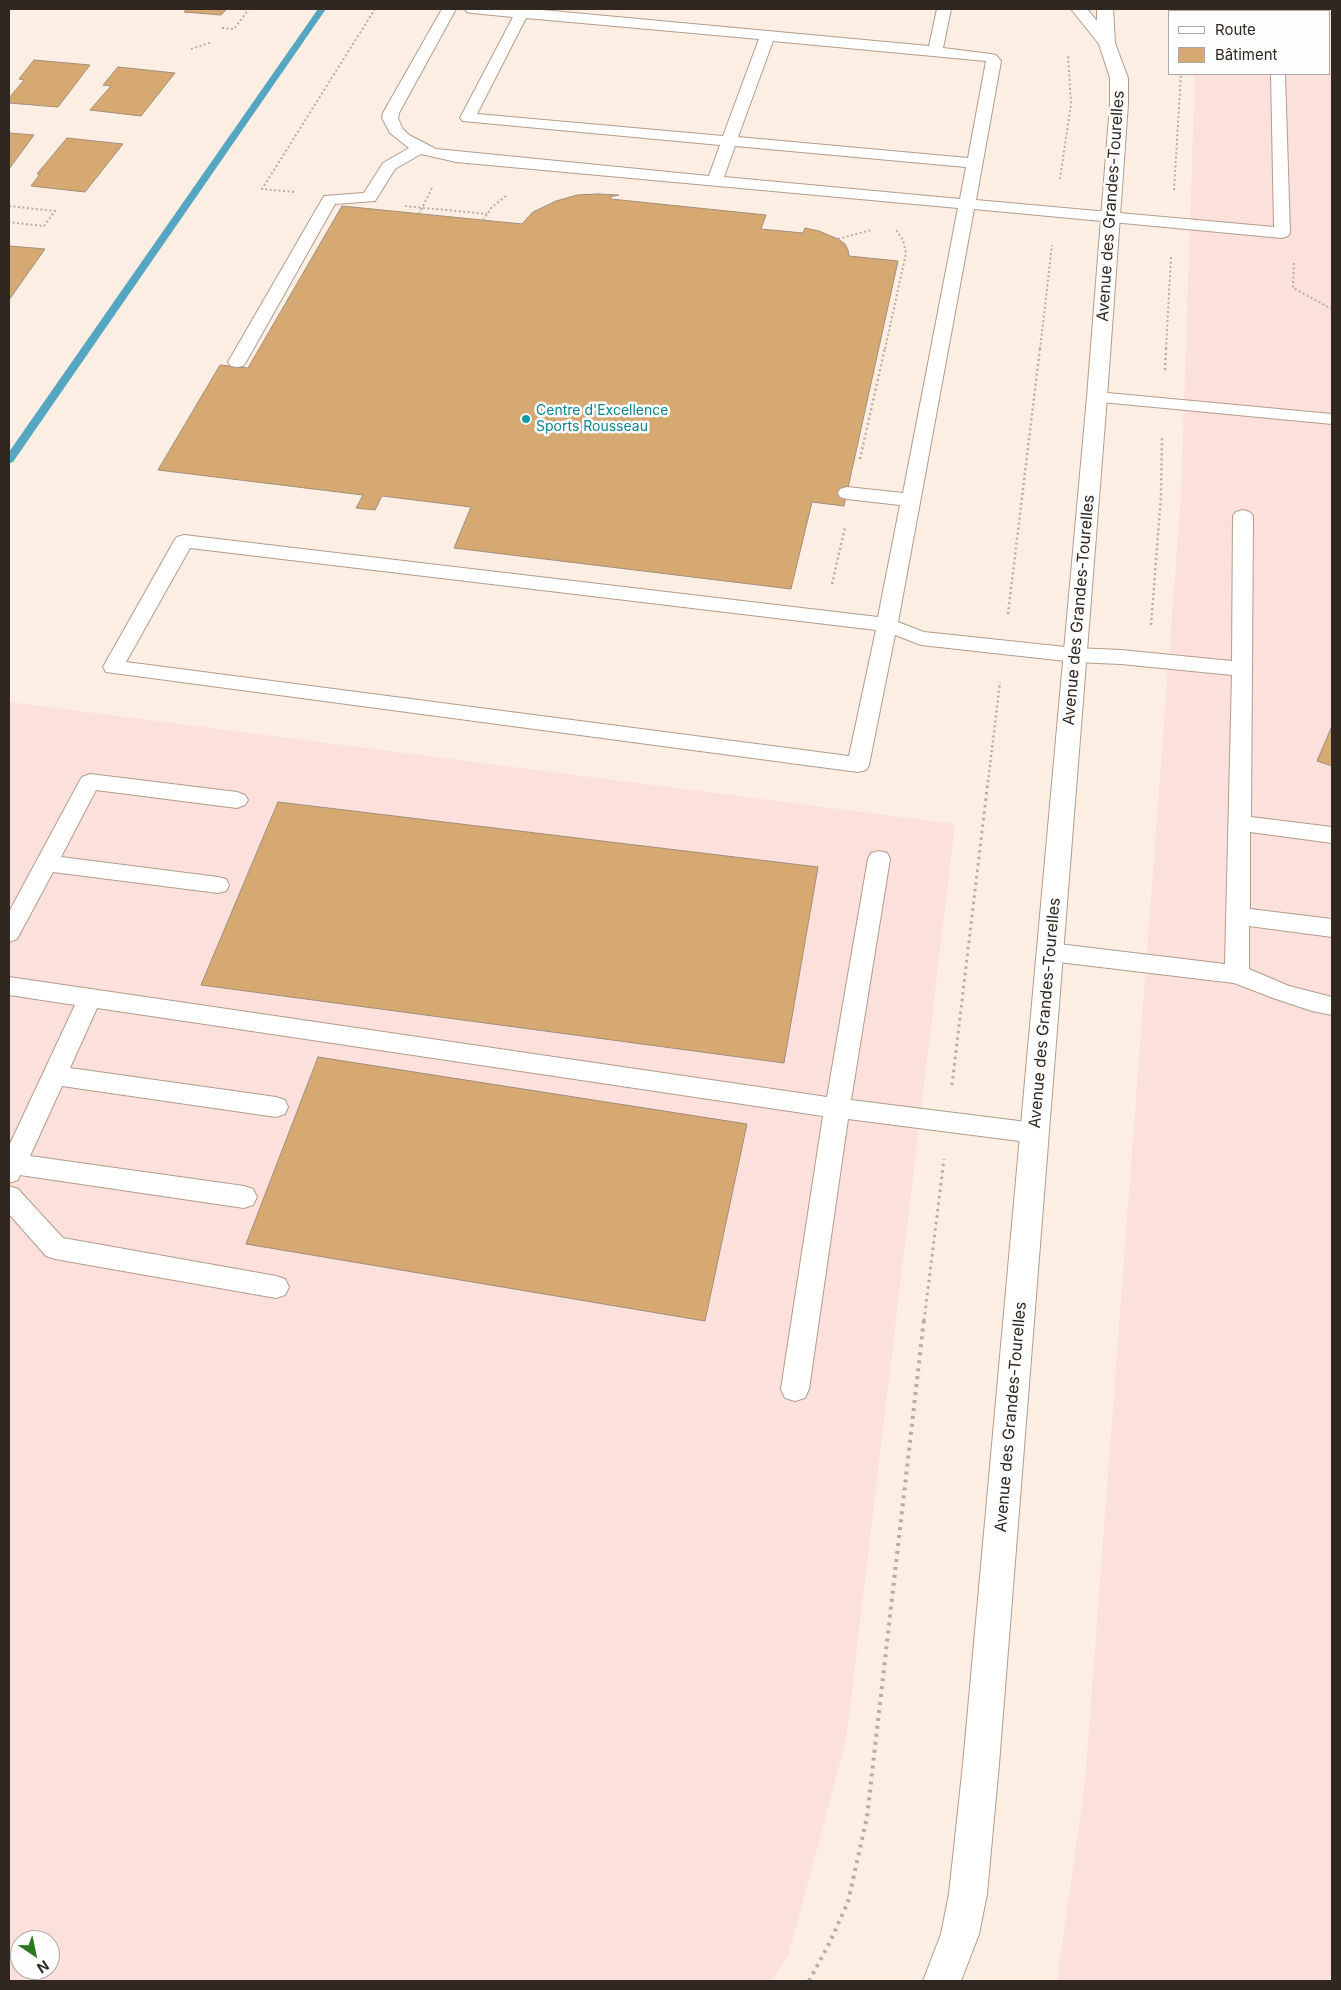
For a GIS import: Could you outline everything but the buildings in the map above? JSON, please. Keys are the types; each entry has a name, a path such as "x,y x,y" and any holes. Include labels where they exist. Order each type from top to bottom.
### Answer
{"street":[{"name":"Avenue des Grandes-Tourelles","path":"1079,9 1107,43"},
{"name":"Avenue des Grandes-Tourelles","path":"942,1981 960,1934 968,1894 996,1604 1097,397 1120,89 1116,67 1107,43 1104,9"},
{"path":"1107,43 1122,9"}],"lane":[{"path":"449,9 391,112 391,124 395,130 420,148 432,153 456,157 1282,233 1278,75"},
{"path":"472,9 523,12 986,56 994,62 887,625 858,765 114,667 184,541 887,625 921,638 1075,655 1242,669"},
{"path":"935,51 944,9"},
{"path":"523,12 468,118 974,163"},
{"path":"715,180 767,36"},
{"path":"236,362 330,199 369,198 389,166 420,148"},
{"path":"1097,397 1332,419"},
{"path":"847,493 910,500"},
{"path":"1237,974 1243,516"},
{"path":"9,933 90,782 238,800"},
{"path":"1240,823 1332,835"},
{"path":"795,1390 837,1108 880,859"},
{"path":"46,863 218,885"},
{"path":"1238,916 1332,928"},
{"path":"1050,952 1237,974 1281,992 1332,1006"},
{"path":"9,986 837,1108 1035,1133"},
{"path":"90,998 11,1169 244,1197"},
{"path":"54,1075 276,1107"},
{"path":"9,1197 55,1248 276,1287"}],"path":[{"path":"222,28 234,30 249,9"},
{"path":"299,193 262,189 375,9"},
{"path":"191,49 212,42"},
{"path":"1060,180 1071,104 1070,64 1067,47"},
{"path":"1174,195 1180,75"},
{"path":"419,214 435,183"},
{"path":"483,220 492,207 511,193"},
{"path":"9,206 55,212 44,226 9,222"},
{"path":"422,208 487,214"},
{"path":"860,460 906,253 903,240 891,225"},
{"path":"838,239 873,230"},
{"path":"1007,622 1052,243"},
{"path":"1165,377 1171,253"},
{"path":"1294,275 1293,288 1332,309"},
{"path":"1148,660 1161,496 1162,428"},
{"path":"951,1094 1000,682"},
{"path":"809,1981 829,1944 848,1902 867,1817 944,1157"}],"shaded area":[{"path":"1332,9 1332,1981 1057,1981 1085,1782 1181,495 1195,75 1331,75 1331,10 1198,10"},
{"path":"9,702 955,824 846,1740 788,1957 770,1981 9,1981"}],"waterway":[{"path":"9,460 322,9"}],"place":[{"name":"Centre d'Excellence Sports Rousseau","path":"526,419"}]}
